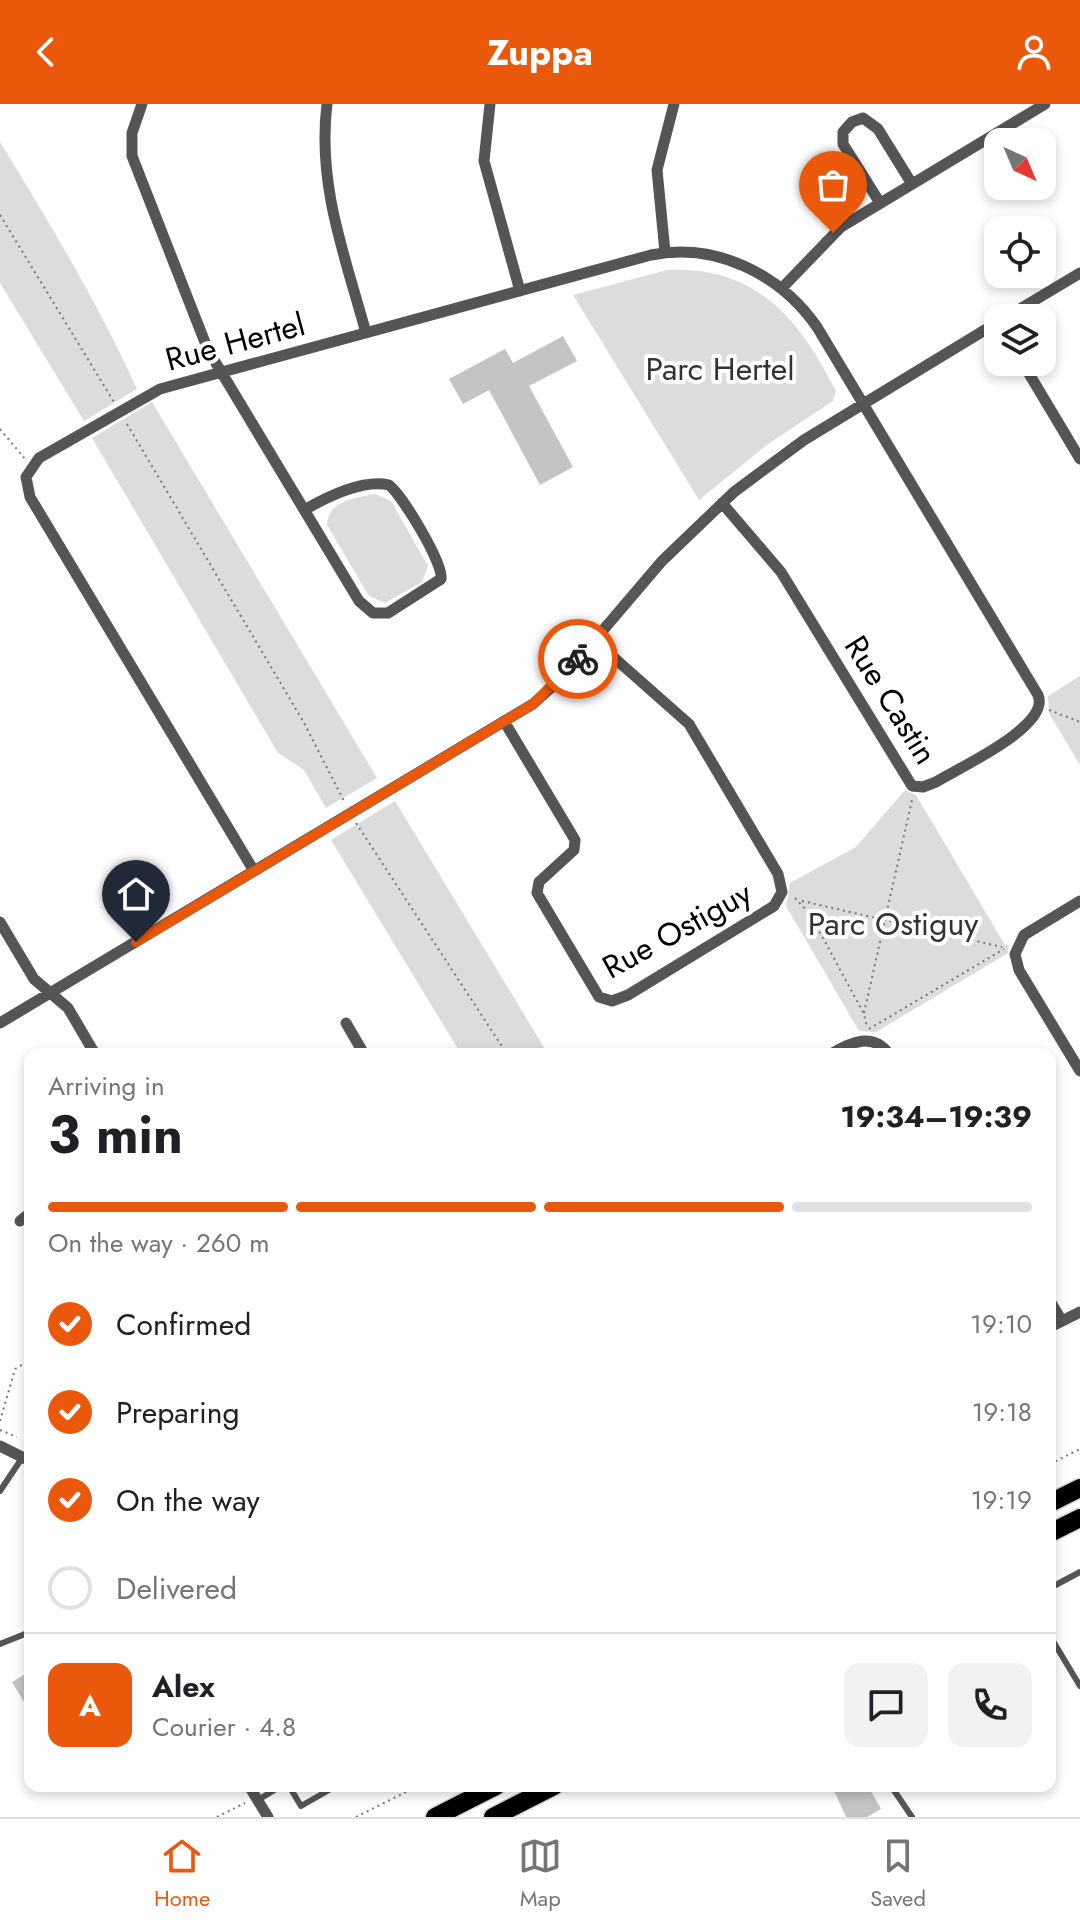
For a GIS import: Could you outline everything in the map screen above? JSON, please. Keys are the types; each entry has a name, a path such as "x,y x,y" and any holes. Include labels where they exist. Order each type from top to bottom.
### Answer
{"main road":[{"path":"1056,1500 1080,1488"},
{"path":"1056,1530 1080,1518"},
{"path":"435,1817 484,1792"},
{"path":"496,1816 542,1792"}],"street":[{"path":"142,104 132,133 134,165 208,350 359,601 370,612 388,613 441,579 438,561 398,494 389,485 373,484 330,496 306,509"},
{"path":"327,104 323,145 326,189 366,333"},
{"path":"490,104 485,128 484,161 520,291"},
{"path":"665,252 657,170 674,104"},
{"path":"782,288 833,233 1045,104"},
{"path":"880,203 843,144 843,132 852,122 863,118 875,125 912,184"},
{"name":"Rue Hertel","path":"254,871 30,497 26,485 29,469 39,458 143,396 665,252 698,253 728,259 782,288 812,319 862,403"},
{"path":"1028,304 1080,273"},
{"path":"0,1023 504,721 553,688 645,579 722,503 775,460 862,403 984,330"},
{"path":"1030,376 1080,459"},
{"path":"862,403 1038,695 1041,707"},
{"name":"Rue Castin","path":"722,503 781,572 906,780 915,787 936,782 1020,731 1031,724 1041,707"},
{"name":"Rue Ostiguy","path":"504,721 575,840 574,850 542,878 537,893 599,997 612,1001 632,993 774,906 782,892 778,874 689,724 594,640"},
{"path":"1080,901 1024,935 1011,949 1019,970 1080,1071"},
{"path":"0,922 34,979 68,1008 91,1048"},
{"path":"346,1023 361,1048"},
{"path":"846,1048 865,1040 884,1048"},
{"path":"20,1221 24,1218"},
{"path":"1056,1311 1062,1321"},
{"path":"1056,1324 1080,1312"},
{"path":"0,1446 24,1458"},
{"path":"253,1792 268,1817"}],"lane":[{"path":"0,1491 24,1461"},
{"path":"1056,1585 1080,1572"},
{"path":"0,1644 24,1634"},
{"path":"1056,1646 1080,1686"},
{"path":"258,1800 271,1792"},
{"path":"293,1792 301,1806 326,1792"},
{"path":"895,1792 912,1817"}],"path":[{"path":"0,215 114,403"},
{"path":"124,419 292,701 344,800"},
{"path":"0,429 26,460"},
{"path":"1041,707 1080,722"},
{"path":"915,787 864,1014 866,1030 995,951 1011,949"},
{"path":"357,824 503,1048"},
{"path":"790,895 799,900 1011,949"},
{"path":"799,900 864,1014"},
{"path":"0,1421 15,1369 24,1364"},
{"path":"0,1430 17,1437"},
{"path":"1056,1461 1080,1449"},
{"path":"356,1817 406,1792"},
{"path":"217,1817 258,1800"}],"green space":[{"path":"0,142 89,294 137,389 84,421 0,283"},
{"name":"Parc Hertel","path":"667,270 698,271 726,277 750,287 771,301 806,340 836,391 833,401 768,444 699,500 573,295"},
{"path":"152,402 377,778 326,808 304,770 278,753 92,438"},
{"path":"375,494 391,501 428,566 422,582 385,603 369,596 327,525 332,510 338,505"},
{"path":"1080,676 1080,765 1049,713 1048,696"},
{"name":"Parc Ostiguy","path":"905,790 916,795 1005,945 1009,945 1008,953 876,1032 859,1031 786,906 790,883 856,847"},
{"path":"395,801 544,1048 457,1048 331,840"}],"building":[{"path":"563,336 577,361 529,386 573,467 540,485 489,390 463,404 449,379 505,349 513,363"},
{"path":"24,1675 24,1702 12,1682"},
{"path":"835,1792 871,1792 881,1809 867,1817 846,1817"}],"way so far":[{"path":"578,659 645,579 722,503 775,460 862,403 812,319 782,288 833,233"}],"route":[{"path":"136,942 533,704 553,688 578,659"}]}
